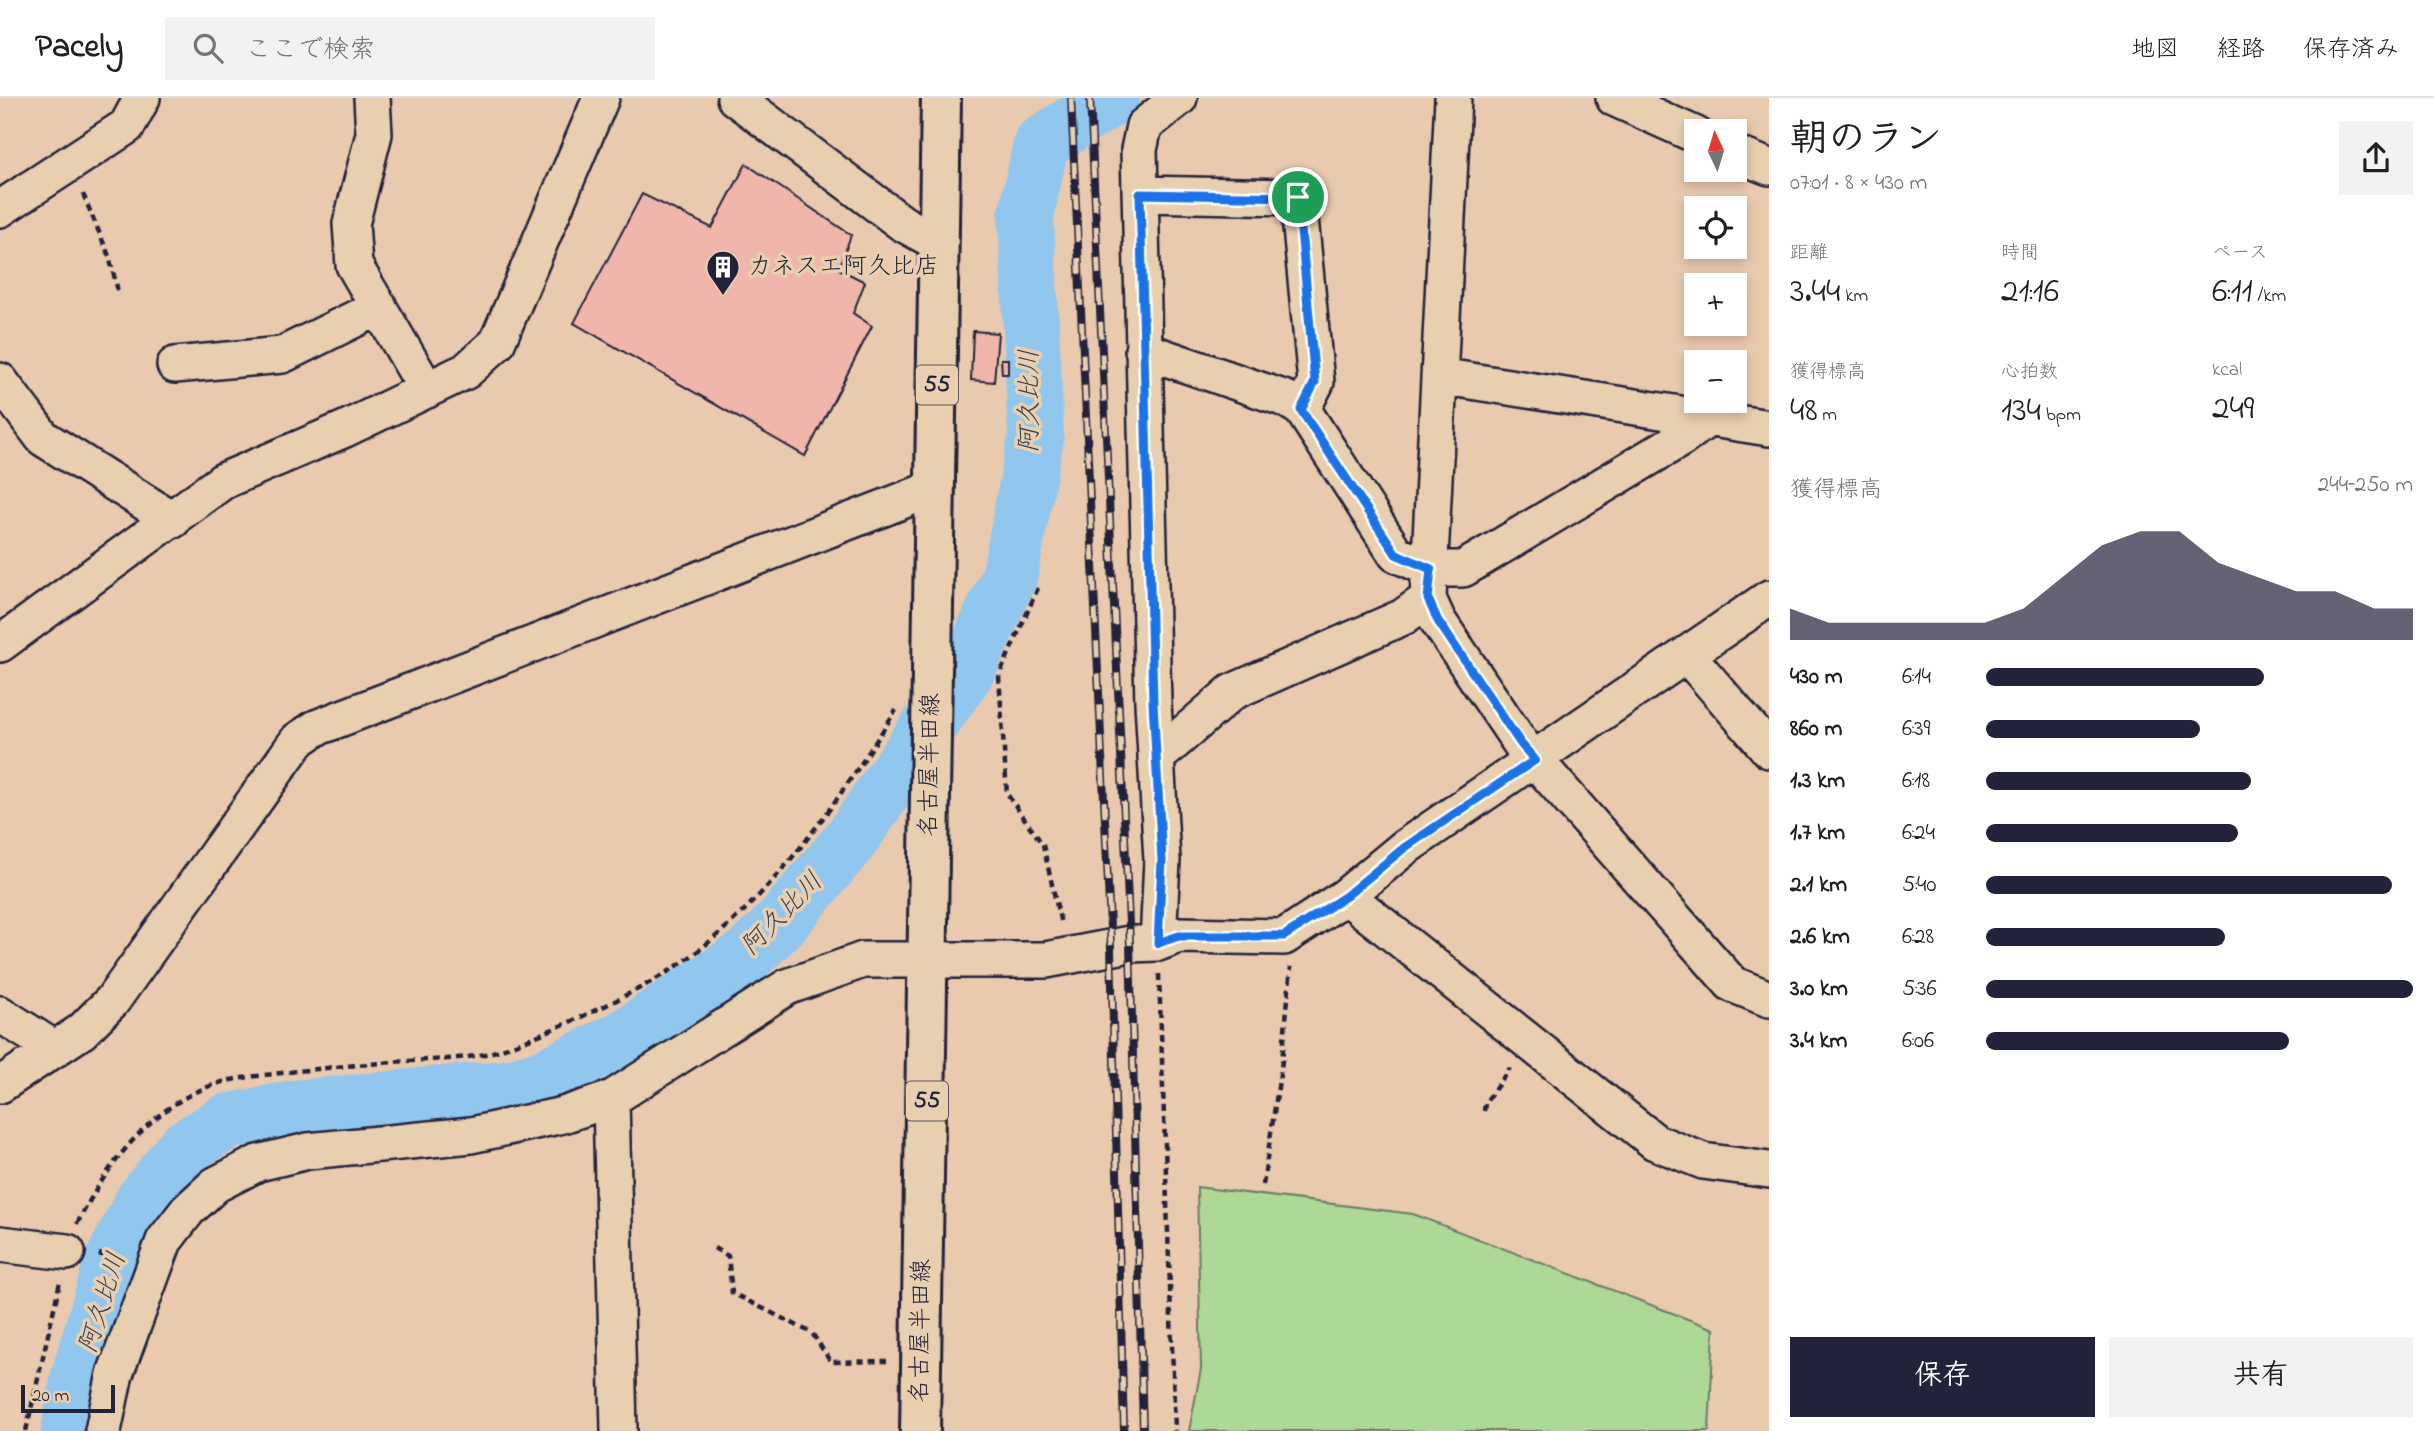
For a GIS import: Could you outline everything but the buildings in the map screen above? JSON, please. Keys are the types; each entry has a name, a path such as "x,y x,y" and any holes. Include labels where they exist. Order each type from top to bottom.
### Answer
{"main road":[{"name":"名古屋半田線","path":"920,1431 930,961 930,771 941,98"}],"street":[{"path":"0,209 127,126 142,98"},
{"path":"372,98 374,134 351,225 354,265 427,390"},
{"path":"0,644 223,481 467,371 497,343 601,98"},
{"path":"735,98 902,223 940,244"},
{"path":"1452,98 1429,584 1453,643 1521,744 1732,984 1769,999"},
{"path":"1614,98 1684,130"},
{"path":"1158,943 1162,860 1156,758 1139,150 1144,126 1175,99"},
{"path":"1747,158 1769,167"},
{"path":"1140,194 1298,197 1315,382 1301,410"},
{"path":"175,365 282,355 379,307"},
{"path":"1143,350 1286,399 1301,410 1396,554 1429,584"},
{"path":"1438,376 1769,428"},
{"path":"0,382 43,438 173,520"},
{"path":"1156,758 1232,692 1404,617 1429,584 1463,569 1682,438 1709,418"},
{"path":"0,1085 82,1031 112,1001 298,740 316,728 935,488"},
{"path":"103,1431 115,1374 164,1241 188,1210 215,1185 258,1163 307,1150 471,1135 563,1115 611,1099 787,987 863,960 1046,960 1130,944 1158,943 1179,936 1284,936 1346,896 1404,848 1769,598"},
{"path":"1687,655 1769,750"},
{"path":"1346,896 1655,1142 1703,1161 1769,1168"},
{"path":"0,1014 55,1049"},
{"path":"611,1099 620,1431"},
{"path":"0,1244 68,1248"}],"path":[{"path":"70,163 109,256 119,295"},
{"path":"1038,588 999,676 1007,794 1043,845 1066,956"},
{"path":"26,1431 68,1248 78,1222 114,1163 136,1136 182,1100 210,1086 234,1079 334,1066 466,1057 496,1051 599,1007 694,954 782,871 820,823 903,699 933,667"},
{"path":"1263,1185 1282,1061 1293,947 1290,933"},
{"path":"1158,943 1175,1431"},
{"path":"1484,1111 1485,1103 1530,1043"},
{"path":"68,1248 152,1270"},
{"path":"714,1248 728,1256 732,1293 811,1333 831,1362 922,1360"}],"green space":[{"path":"1197,1187 1413,1214 1714,1329 1709,1431 1189,1431 1201,1369"}],"waterway":[{"name":"阿久比川","path":"69,1431 79,1376 112,1262 143,1201 184,1148 226,1122 295,1108 508,1088 546,1076 620,1040 747,956 780,924 849,842 967,671 1010,574 1036,437 1026,215 1041,144 1112,98"}],"railway":[{"path":"1071,98 1111,948 1124,1431"},
{"path":"1090,98 1130,944 1143,1431"}],"place":[{"name":"カネスエ阿久比店","path":"723,297"}],"route":[{"path":"1140,194 1298,197 1315,382 1301,410 1396,554 1431,569 1428,599 1438,621 1521,744 1535,760 1404,848 1346,896 1284,936 1179,936 1158,943 1162,860 1153,702 1140,194"}]}
